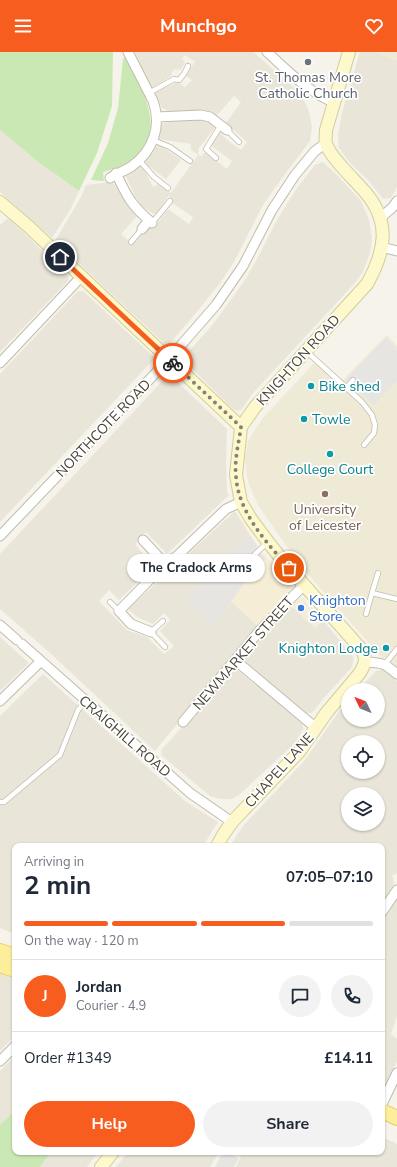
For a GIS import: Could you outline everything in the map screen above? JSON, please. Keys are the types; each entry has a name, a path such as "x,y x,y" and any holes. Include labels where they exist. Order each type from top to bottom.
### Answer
{"main road":[{"path":"0,951 12,955"},
{"path":"0,965 12,969"},
{"path":"385,1112 397,1118"}],"street":[{"path":"128,52 156,109 157,125 153,140 145,154 139,160 113,176 127,198 151,221 142,229"},
{"path":"267,52 306,86 321,97 335,103"},
{"path":"326,143 326,130 349,52"},
{"path":"157,117 200,115 210,117 224,127"},
{"name":"KNIGHTON ROAD","path":"326,143 336,159 366,193 376,209 383,228 381,247 374,272 367,284 255,407 241,427 236,475 241,502 251,519 304,585 358,645 365,658"},
{"name":"NORTHCOTE ROAD","path":"0,536 169,359 220,300 243,266 272,210 295,175 315,151 326,143"},
{"path":"380,218 392,208 397,201"},
{"path":"2,207 81,277 241,427"},
{"path":"381,247 397,251"},
{"path":"0,363 81,277"},
{"path":"152,632 131,624 119,611 148,580 165,564 177,556 226,509 241,502"},
{"path":"143,540 165,564"},
{"name":"NEWMARKET STREET","path":"183,722 282,606 304,585"},
{"name":"CRAIGHILL ROAD","path":"0,624 190,793 232,822"},
{"path":"365,658 387,666 397,674"},
{"name":"CHAPEL LANE","path":"219,843 232,822 299,752 340,696 364,667 365,658"},
{"path":"235,660 316,728"},
{"path":"0,701 41,661"},
{"path":"385,908 397,890"},
{"path":"0,1061 12,1049"},
{"path":"385,1098 397,1073"},
{"path":"101,1167 111,1155"}],"lane":[{"path":"149,93 174,79 179,80 188,66"},
{"path":"216,158 206,149 224,127 239,142"},
{"path":"153,140 170,147 190,161"},
{"path":"139,160 154,177 168,188"},
{"path":"151,221 170,201"},
{"path":"131,242 142,229"},
{"path":"306,351 362,402 372,415 375,426 374,433 364,445"},
{"path":"346,388 353,380"},
{"path":"251,558 268,542"},
{"path":"366,614 378,573"},
{"path":"372,593 397,599"},
{"path":"110,602 119,611"},
{"path":"163,621 152,632 165,646"},
{"path":"387,666 397,649"},
{"path":"0,802 4,802 60,755 78,710 86,701"}],"shaded area":[{"path":"135,52 253,52 299,92 308,108 312,126 310,141 263,205 234,262 220,283 191,319 169,344 166,345 55,241 81,197 86,185 112,182 115,185 126,202 138,215 121,234 131,243 148,226 154,227 168,209 189,224 193,217 172,203 169,195 157,213 153,214 142,206 134,194 126,176 142,165 153,187 159,184 171,193 198,155 191,150 191,144 159,139 162,124 168,122 198,120 209,123 214,127 214,129 199,148 198,154 201,157 204,153 206,153 227,169 232,161 210,145 220,132 227,140 241,150 247,142 226,123 241,102 234,96 217,115 203,110 169,111 162,108 155,92 175,83 179,83 185,87 192,80 185,75 195,62 185,55 182,58 185,63 182,68 178,70 175,69 171,76 152,88 140,68"},
{"path":"360,52 376,52 397,60 397,187 391,198 383,199 368,180 351,164 339,148 338,134 342,113"},
{"path":"376,52 397,52 397,60"},
{"path":"0,130 38,162 79,191 70,210 52,238 0,192"},
{"path":"158,144 181,160 166,179 145,163"},
{"path":"323,162 361,201 369,220 372,239 370,253 363,272 354,284 253,393 241,410 238,411 233,409 184,361 184,357 214,323 243,283 278,218 297,188 315,165"},
{"path":"7,219 11,220 69,277 68,281 0,352 0,225"},
{"path":"78,291 83,291 155,358 0,522 0,374"},
{"name":"University of Leicester","path":"387,335 397,346 397,669 391,664 391,661 383,658 375,650 299,564 258,505 248,482 245,460 248,441 262,419 318,359 343,380"},
{"path":"386,337 397,349 397,381 374,405 346,379"},
{"path":"169,374 227,429 226,464 227,492 229,495 167,554 146,532 135,544 150,562 149,571 119,600 109,590 99,601 127,630 147,637 164,654 174,646 160,631 170,620 164,613 153,624 137,617 128,609 235,511 250,535 186,599 213,628 231,601 258,626 155,751 50,653 0,609 0,554"},
{"path":"250,535 278,573 293,588 258,626 232,602 213,628 186,599"},
{"path":"250,535 265,559 257,565 213,628 186,599"},
{"path":"303,598 323,620 315,628 291,606 299,599"},
{"path":"291,606 315,628 323,620 354,658 352,667 312,713 307,713 281,693 243,659"},
{"path":"0,637 29,663 0,691"},
{"path":"236,669 303,724 303,729 295,743 240,794 232,799 221,799 210,796 161,755 162,749"},
{"path":"383,670 397,681 397,873 392,875 394,883 385,900 385,843 232,843 243,826 305,760 341,708 341,727 385,727 385,683 365,683 376,671"},
{"path":"43,674 185,801 218,822 205,843 12,843 12,933 0,928 0,716"},
{"path":"397,898 397,1016 391,1034 397,1039 397,1061 385,1087 385,916"},
{"path":"0,973 12,978 12,1039 0,1051"},
{"path":"12,1059 12,1113 0,1125 0,1071"},
{"path":"385,1138 397,1144 397,1167 236,1167 241,1156 239,1155 385,1155"},
{"path":"49,1155 96,1155 87,1167 40,1167"},
{"path":"126,1155 217,1155 210,1167 116,1167"},
{"path":"221,1155 234,1155 239,1158 234,1167 215,1167"}],"green space":[{"path":"0,52 113,52 112,106 97,153 79,191 38,162 0,130"},
{"path":"125,57 148,105 150,130 146,142 132,161 120,167 103,172 104,181 91,180 108,143 118,108 123,59"},
{"path":"12,1113 12,1155 49,1155 40,1167 0,1167 0,1125"}],"way so far":[{"path":"173,363 241,427 236,475 241,502 259,531 289,568"}],"place":[{"name":"St. Thomas More Catholic Church","path":"308,62"},
{"name":"Bike shed","path":"311,386"},
{"name":"Towle","path":"304,419"},
{"name":"College Court","path":"330,454"},
{"name":"University of Leicester","path":"325,494"},
{"name":"The Cradock Arms","path":"289,568"},
{"name":"Knighton Store","path":"301,608"},
{"name":"Knighton Lodge","path":"386,648"}],"route":[{"path":"60,257 173,363"}]}
